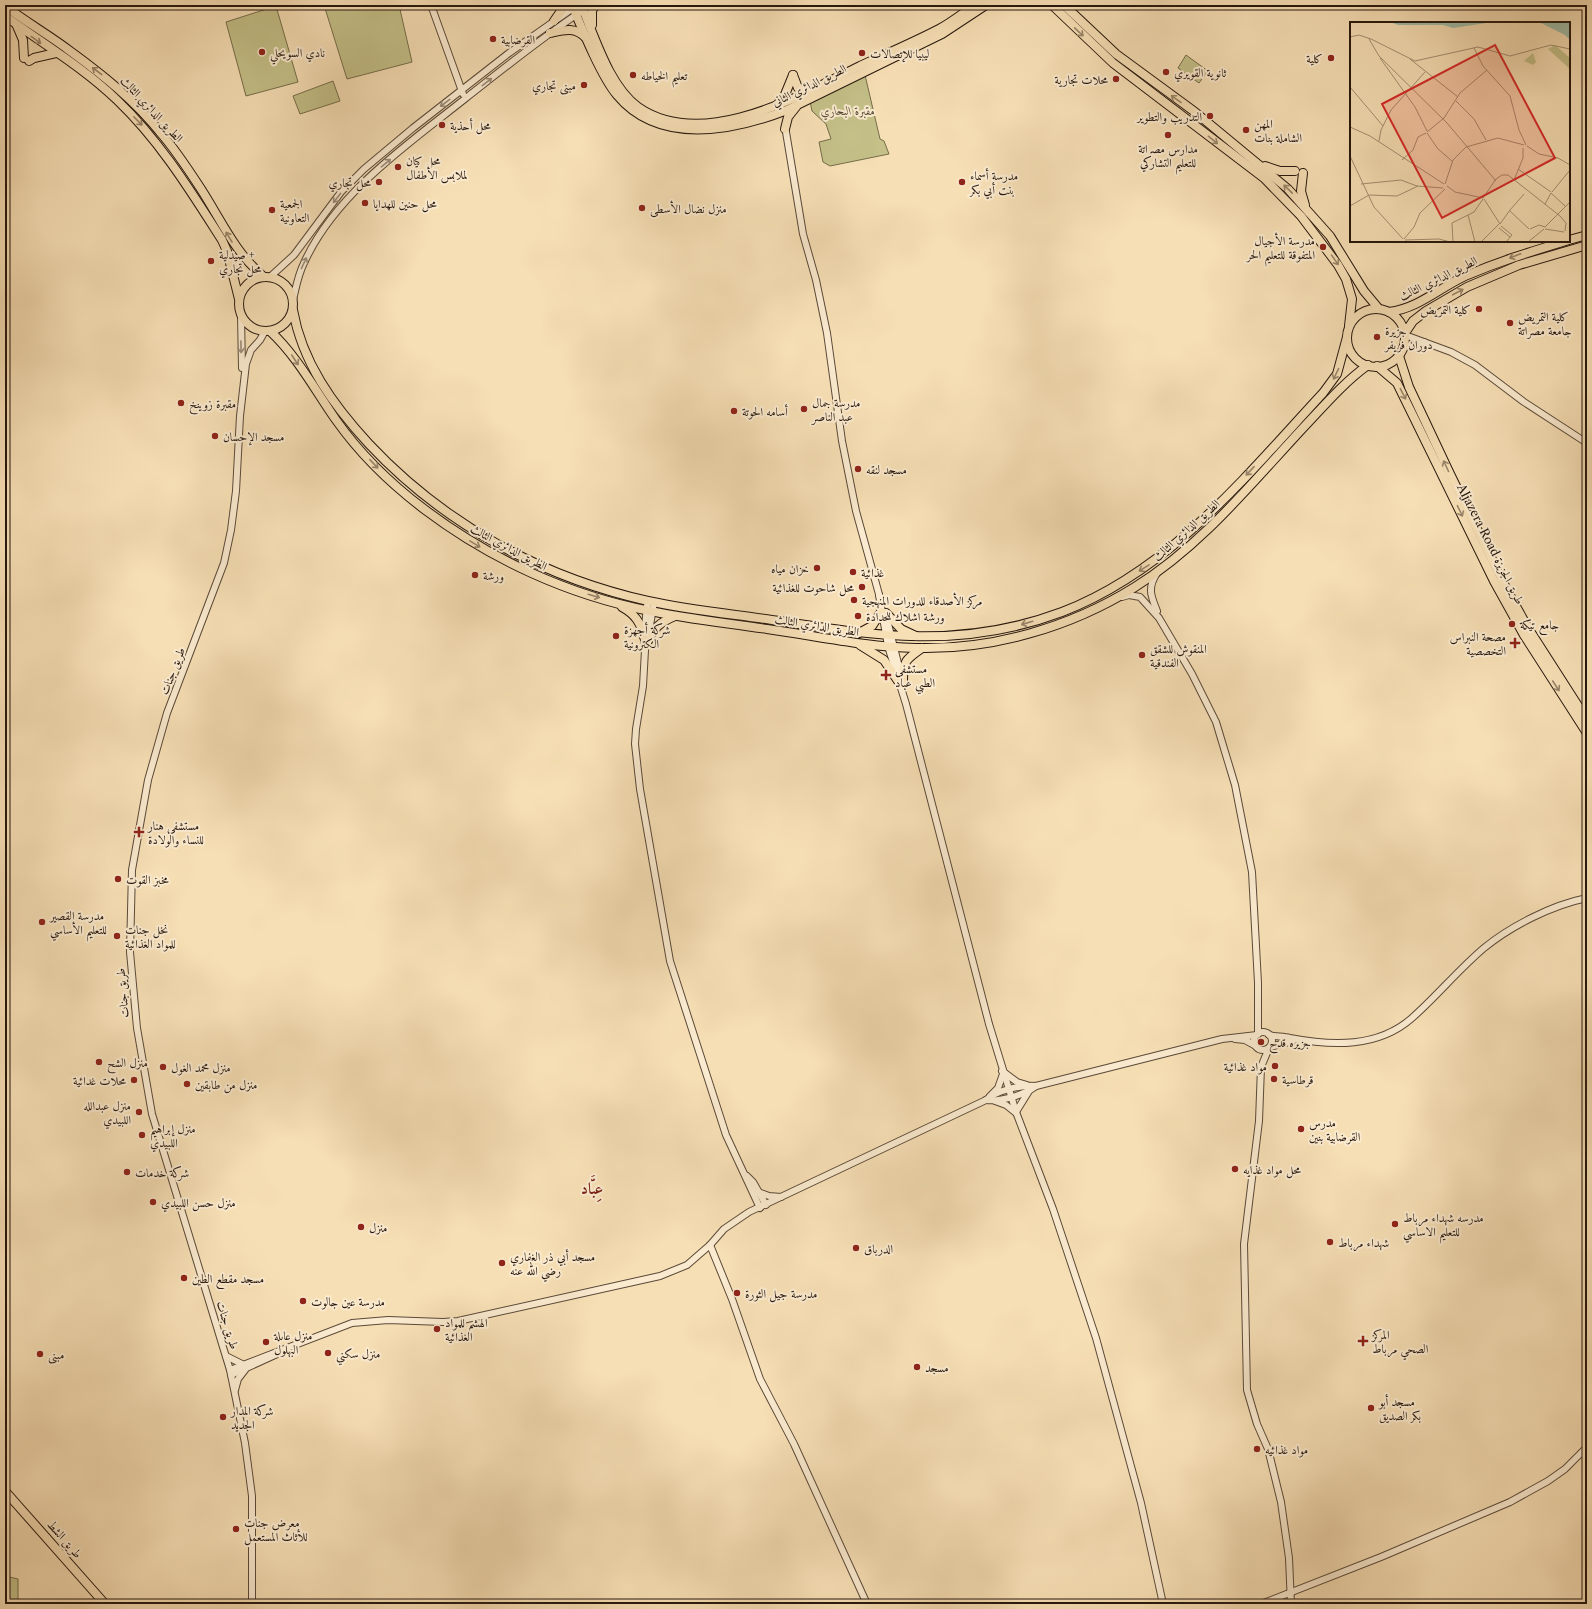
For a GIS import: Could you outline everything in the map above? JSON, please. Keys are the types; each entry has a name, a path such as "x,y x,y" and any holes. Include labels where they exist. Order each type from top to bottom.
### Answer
{"main road":[{"path":"554,21 565,5"},
{"path":"592,29 592,11 595,5"},
{"name":"الطريق الدائري الثاني","path":"577,8 601,69 617,95 635,112 661,125 676,130 706,130 773,112 787,106 812,91 940,28 975,5"},
{"name":"الطريق الدائري الثاني","path":"787,106 802,102 942,34 986,5"},
{"path":"1052,5 1113,63 1264,178 1301,216 1331,254 1346,279 1352,299 1347,337 1349,347 1354,356 1368,365 1377,366 1389,364 1398,356 1404,347 1405,334 1399,320 1389,312 1379,309 1364,311 1355,318 1349,326"},
{"path":"1064,5 1116,54 1195,112 1257,163 1305,206 1330,236 1364,291 1379,309"},
{"name":"الطريق الدائري الثالث","path":"5,6 100,73 134,104 175,151 201,189 235,247 250,265 267,277"},
{"name":"الطريق الدائري الثاني","path":"577,8 592,29 618,86 637,106 661,119 676,124 706,124 773,112"},
{"name":"الطريق الدائري الثالث","path":"5,16 116,99 143,126 175,166 222,240 227,251 239,299"},
{"path":"17,25 23,40 27,59 56,54"},
{"path":"550,33 563,30 576,31 582,34 589,41"},
{"path":"785,129 782,119 773,112 784,97 793,75 798,88 812,91"},
{"path":"785,129 790,113 802,102"},
{"path":"1257,163 1280,171 1299,172 1301,191 1305,206"},
{"path":"1570,240 1587,235"},
{"name":"الطريق الدائري الثالث","path":"1389,312 1406,309 1418,304 1463,277 1495,263 1562,242"},
{"name":"الطريق الدائري الثالث","path":"1405,334 1413,321 1426,311 1468,287 1519,265 1584,246"},
{"path":"267,277 277,279 288,288 293,300 293,310 291,316 282,326 267,331 259,330 248,324 241,315 239,299 244,289 250,282 267,277"},
{"name":"الطريق الدائري الثالث","path":"293,310 297,334 304,352 319,380 354,427 380,456 425,496 451,517 483,537 538,565 580,581 651,601 858,633 920,638 1007,629 1038,620 1092,598 1154,562 1215,508 1327,388 1337,374 1347,337"},
{"name":"الطريق الدائري الثالث","path":"267,331 288,349 339,425 388,478 422,507 472,542 506,561 543,578 612,602 649,611 856,643 922,648 1019,637 1054,626 1116,598 1180,555 1223,515 1343,386 1368,365"},
{"name":"Aljazera Road طريق الجزيزة","path":"1398,356 1404,377 1507,590 1528,628 1587,720"},
{"name":"Aljazera Road طريق الجزيزة","path":"1377,366 1397,383 1494,581 1524,635 1587,733"},
{"path":"612,602 633,614 639,621 646,639"},
{"path":"858,633 872,626 883,613 901,629 920,638"},
{"path":"646,639 659,623 677,616"},
{"path":"856,643 884,660 900,681"},
{"path":"900,681 905,661 922,648"},
{"name":"طريق الشط","path":"5,1491 105,1604"}],"street":[{"path":"431,5 465,99"},
{"path":"267,277 294,255 351,182 413,128 554,21 577,8"},
{"path":"293,300 304,262 320,234 350,196 383,165 550,33 577,8"},
{"path":"787,106 785,129 803,234 816,280 824,320 842,441 856,511 879,595 958,910 1003,1072 1016,1113 1053,1209 1098,1344 1141,1503 1163,1604"},
{"path":"241,315 243,380"},
{"path":"243,380 249,353 267,331"},
{"path":"1405,334 1451,352 1475,365 1524,402 1587,443"},
{"path":"1404,347 1424,342"},
{"name":"طريق جنات","path":"243,380 236,491 231,530 222,569 167,713 148,780 132,870 130,952 137,1028 152,1114 231,1373 245,1443 252,1496 252,1604"},
{"path":"1158,571 1152,580 1150,590 1152,600 1159,618 1192,674 1214,717 1235,785 1252,872 1259,1014 1258,1034 1254,1040 1262,1063 1258,1120 1244,1244 1247,1390 1257,1424 1268,1449 1281,1502 1289,1558 1291,1604"},
{"path":"1116,598 1129,595 1140,597 1159,618"},
{"path":"651,601 646,639 643,686 635,744 640,788 670,961 726,1135 745,1175 763,1207"},
{"path":"231,1373 270,1354 280,1352 342,1327 365,1321 458,1321 640,1282 660,1276 687,1265 710,1245 724,1229 749,1212 763,1207 917,1132 989,1099 1222,1038 1258,1034 1262,1032 1297,1040 1349,1044 1381,1037 1411,1019 1474,957 1500,935 1555,909 1587,898"},
{"path":"1259,1014 1272,1040 1262,1063"},
{"path":"1222,1038 1245,1040 1265,1050 1270,1047 1297,1040"},
{"path":"1003,1072 1016,1082 1029,1088"},
{"path":"989,1099 998,1088 1003,1072"},
{"path":"1016,1113 1029,1088"},
{"path":"989,1099 1006,1105 1016,1113"},
{"path":"756,1194 782,1197"},
{"path":"749,1212 756,1194"},
{"path":"710,1245 732,1299 760,1379 794,1444 867,1604"},
{"path":"226,1356 245,1367"},
{"path":"235,1391 238,1379 245,1367"},
{"path":"1261,1604 1381,1557 1510,1502 1548,1481 1565,1469 1587,1447"}],"green space":[{"path":"324,5 399,5 412,62 347,79"},
{"name":"نادي السويحلي","path":"276,6 298,82 246,96 226,22"},
{"path":"1186,55 1208,71 1199,83 1178,68"},
{"name":"مقبرة البحاري","path":"865,75 880,139 884,141 889,154 830,166 823,162 819,142 831,139 826,124 812,111 810,101"},
{"path":"333,81 340,101 300,114 293,96"},
{"path":"5,1576 18,1579 18,1604 5,1604"}],"place":[{"name":"القرضابية","path":"493,39"},
{"name":"نادي السويحلي","path":"262,52"},
{"name":"ليبيا للإتصالات","path":"862,53"},
{"name":"كلية","path":"1331,58"},
{"name":"ثانوية القويري","path":"1166,72"},
{"name":"تعليم الخياطه","path":"633,75"},
{"name":"محلات تجارية","path":"1116,79"},
{"name":"مبنى تجاري","path":"584,85"},
{"name":"التدريب والتطوير","path":"1210,116"},
{"name":"محل أحذية","path":"442,125"},
{"name":"المهن الشاملة بنات","path":"1246,130"},
{"name":"مدارس مصراتة للتعليم التشاركي","path":"1168,135"},
{"name":"محل كيان لملابس الأطفال","path":"398,167"},
{"name":"محل تجاري","path":"379,182"},
{"name":"مدرسة أسماء بنت أبي بكر","path":"962,182"},
{"name":"محل حنين للهدايا","path":"365,203"},
{"name":"منزل نضال الأسطى","path":"642,208"},
{"name":"الجمعية التعاونية","path":"272,210"},
{"name":"مدرسة الأجيال المتفوقة للتعليم الحر","path":"1323,247"},
{"name":"صيدلية + محل تجاري","path":"211,261"},
{"name":"كلية التمريض","path":"1479,309"},
{"name":"كلية التمريض جامعة مصراتة","path":"1510,323"},
{"name":"جزيرة دوران فريفر","path":"1377,337"},
{"name":"مقبرة زوينخ","path":"181,403"},
{"name":"مدرسة جمال عبد الناصر","path":"804,409"},
{"name":"أسامه الحوتة","path":"734,411"},
{"name":"مسجد الإحسان","path":"215,436"},
{"name":"مسجد لنقه","path":"858,469"},
{"name":"خزان مياه","path":"817,568"},
{"name":"غذائية","path":"853,572"},
{"name":"ورشة","path":"475,575"},
{"name":"محل شاحوت للغذائية","path":"862,587"},
{"name":"مركز الأصدقاء للدورات المنهجية","path":"854,600"},
{"name":"ورشة اشلاك للحدادة","path":"858,616"},
{"name":"جامع تيكة","path":"1512,624"},
{"name":"شركة أجهزة الكترونية","path":"616,636"},
{"name":"مصحة النبراس التخصصية","path":"1515,643"},
{"name":"المنقوش للشقق الفندقية","path":"1142,655"},
{"name":"مستشفى الطبي عباد","path":"886,675"},
{"name":"مستشفى هنار للنساء والولادة","path":"139,832"},
{"name":"مخبز القوت","path":"118,879"},
{"name":"مدرسة القصير للتعليم الأساسي","path":"42,922"},
{"name":"نخل جنات للمواد الغذائية","path":"117,936"},
{"name":"جزيره قدح","path":"1261,1042"},
{"name":"منزل الشح","path":"99,1062"},
{"name":"مواد غذائية","path":"1275,1066"},
{"name":"منزل محمد الغول","path":"163,1067"},
{"name":"قرطاسية","path":"1274,1079"},
{"name":"محلات غدائية","path":"134,1080"},
{"name":"منزل من طابقين","path":"187,1084"},
{"name":"منزل عبدالله اللبيدي","path":"139,1112"},
{"name":"مدرس القرضابية بنين","path":"1301,1129"},
{"name":"منزل إبراهيم اللبيدي","path":"142,1135"},
{"name":"محل مواد غذايه","path":"1235,1169"},
{"name":"شركة خدمات","path":"127,1172"},
{"name":"منزل حسن اللبيدي","path":"153,1202"},
{"name":"مدرسه شهداء مرباط للتعليم الاساسي","path":"1395,1224"},
{"name":"منزل","path":"361,1227"},
{"name":"شهداء مرباط","path":"1330,1242"},
{"name":"الدرباق","path":"856,1248"},
{"name":"مسجد أبي ذر الغفاري رضي الله عنه","path":"502,1263"},
{"name":"مسجد مقطع الطين","path":"184,1278"},
{"name":"مدرسة جيل الثورة","path":"737,1293"},
{"name":"مدرسة عين جالوت","path":"303,1301"},
{"name":"الهشم للمواد الغذائية","path":"437,1329"},
{"name":"المركز الصحي مرباط","path":"1363,1341"},
{"name":"منزل عاىلة البهلول","path":"266,1342"},
{"name":"منزل سكني","path":"328,1353"},
{"name":"مبنى","path":"40,1354"},
{"name":"مسجد","path":"917,1367"},
{"name":"مسجد أبو بكر الصديق","path":"1371,1408"},
{"name":"شركة المدار الجديد","path":"223,1417"},
{"name":"مواد غذائيه","path":"1257,1449"},
{"name":"معرض جنات للأثاث المستعمل","path":"236,1529"}],"district":[{"name":"عِبَّاد","path":"592,1188"}]}
